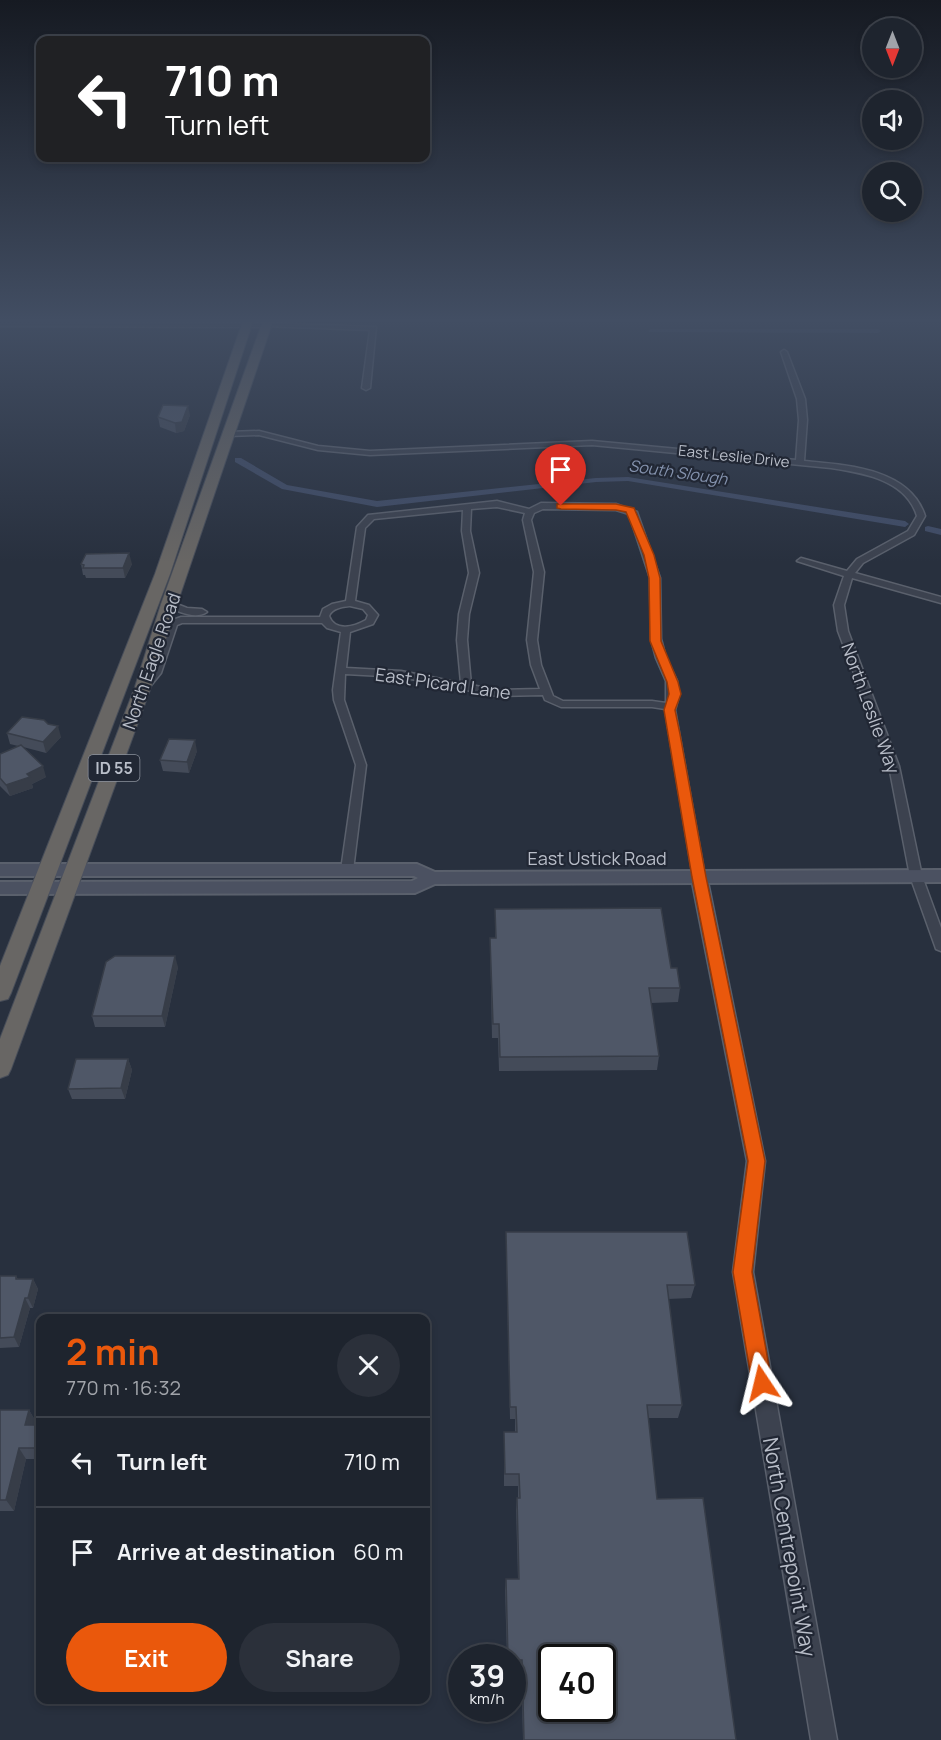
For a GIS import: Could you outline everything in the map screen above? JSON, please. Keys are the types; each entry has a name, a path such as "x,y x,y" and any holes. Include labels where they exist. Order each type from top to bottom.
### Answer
{"highway":[{"name":"North Eagle Road","path":"0,993 126,675 192,496 223,399"},
{"name":"North Eagle Road","path":"0,1069 143,687 169,604 240,399"},
{"path":"186,559 179,553 198,500 192,496"},
{"path":"166,565 174,568 163,602 169,604"}],"main road":[{"path":"0,870 44,878 72,878"},
{"name":"East Ustick Road","path":"72,878 417,870 432,878"},
{"name":"East Ustick Road","path":"72,878 415,887 432,878 941,876"},
{"path":"0,888 44,878"}],"street":[{"path":"800,463 803,420 801,399"},
{"name":"East Leslie Drive","path":"228,434 259,433 318,448 370,453 592,443 861,471 892,482 917,503 921,516 915,528 906,536 860,561 849,574"},
{"path":"350,603 361,526 366,520 393,514 497,504 530,512 527,520 539,572 532,640 536,665 549,698 561,704 652,704 671,707"},
{"name":"North Centrepoint Way","path":"530,512 541,506 616,507 630,510 649,555 655,578 656,641 675,694 671,707 699,877 756,1161 742,1272 824,1740"},
{"path":"466,687 462,640 464,614 474,573 466,531 467,507"},
{"path":"801,561 941,600"},
{"name":"North Leslie Way","path":"849,574 839,605 843,631 894,766 916,876 941,946"},
{"path":"143,687 156,674 172,623 181,620 326,616 335,606 350,603 369,608 373,617 366,625 346,629 330,626 326,616"},
{"path":"169,604 192,612 326,616"},
{"path":"346,629 340,671 339,700 361,765 347,870"},
{"name":"East Picard Lane","path":"340,671 400,674 497,693 546,692"}],"building":[{"path":"163,405 188,406 182,422 175,423 158,417"},
{"path":"129,553 123,568 83,568 84,565 81,564 86,554"},
{"path":"22,717 44,720 48,724 58,726 43,742 7,733"},
{"path":"169,739 195,740 187,762 160,760"},
{"path":"21,745 43,766 27,774 30,777 6,785 0,778 0,754"},
{"path":"661,908 671,968 677,968 680,988 649,988 659,1056 500,1057 499,1024 493,1024 490,938 496,938 495,909"},
{"path":"115,956 175,956 162,1016 92,1016 106,962"},
{"path":"76,1059 128,1059 121,1088 68,1089"},
{"path":"506,1232 687,1232 695,1285 667,1285 682,1405 647,1405 657,1499 703,1498 736,1740 524,1740 526,1644 508,1644 506,1579 519,1579 517,1498 520,1498 519,1474 505,1474 504,1432 517,1432 516,1407 510,1407"},
{"path":"0,1276 33,1279 14,1337 0,1338"},
{"path":"0,1410 29,1410 25,1425 36,1425 36,1448 19,1448 6,1500 0,1500"}],"waterway":[{"name":"South Slough","path":"238,460 285,487 377,504 596,480 628,479 905,524"},
{"name":"South Slough","path":"928,529 941,532"}],"route":[{"path":"561,506 623,507 633,512 655,578 656,641 675,694 669,710 699,877 756,1161 742,1272 762,1383"}]}
